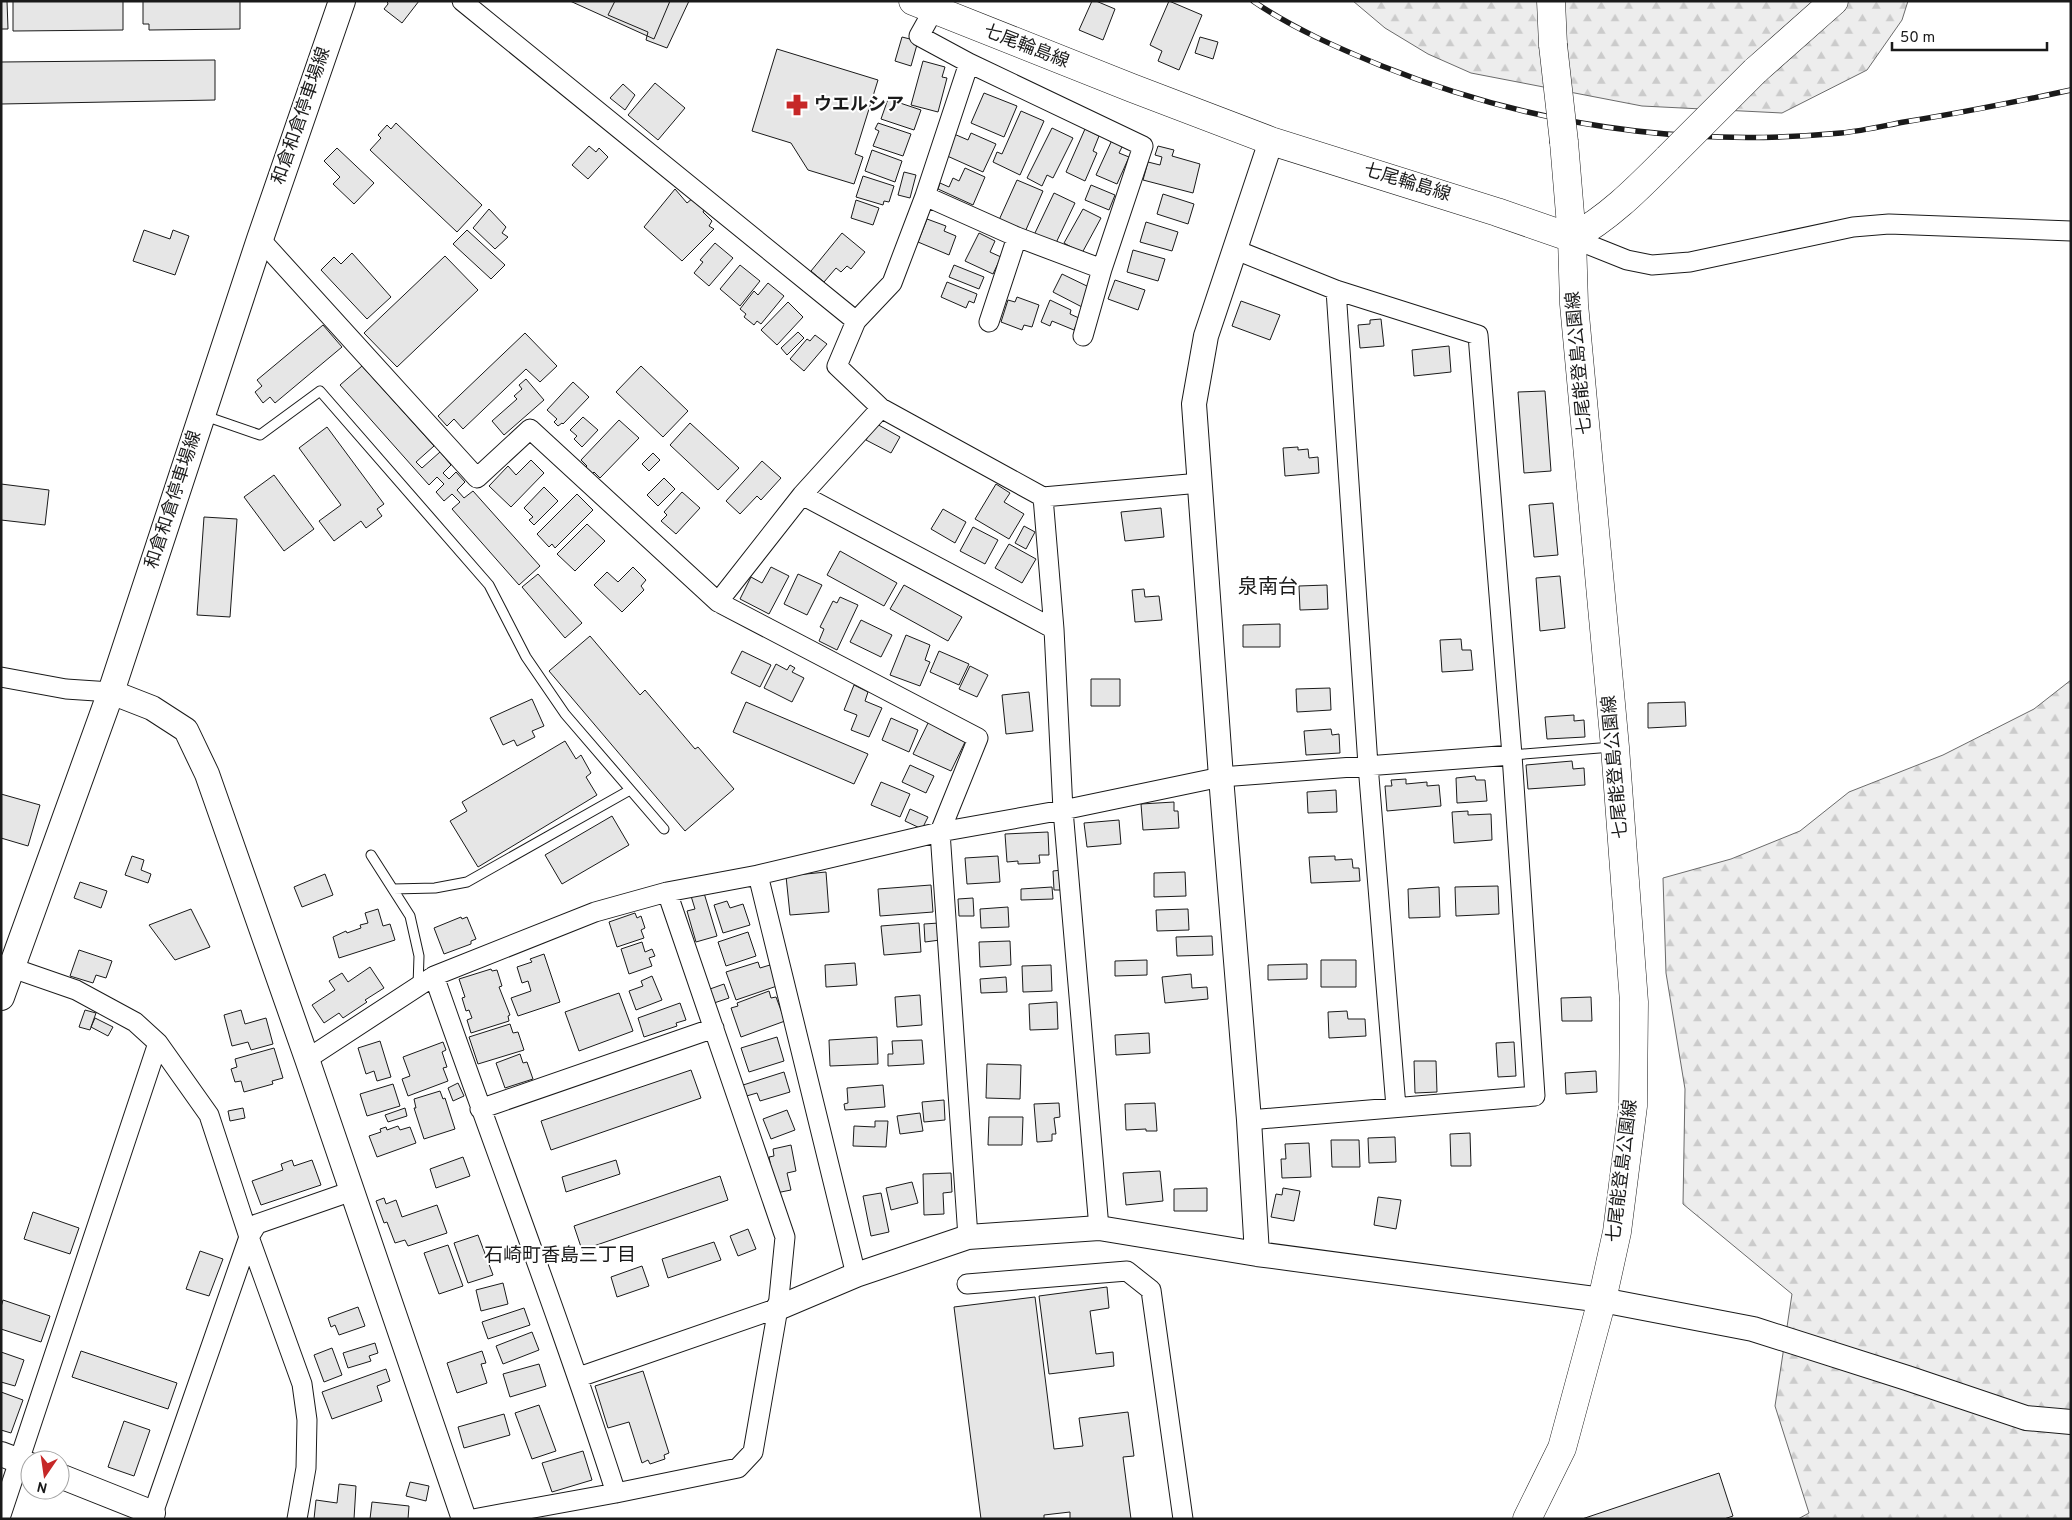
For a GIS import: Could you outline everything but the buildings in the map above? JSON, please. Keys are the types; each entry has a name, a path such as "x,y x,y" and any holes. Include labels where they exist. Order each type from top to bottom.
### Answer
{"main road":[{"name":"和倉和倉停車場線","path":"1,997 6,966 110,692 260,239 342,1"},
{"name":"七尾能登島公園線","path":"1527,1519 1562,1448 1602,1300 1617,1232 1633,1106 1634,1002 1615,747 1574,304 1572,238 1553,45 1551,1"},
{"path":"1572,238 1591,228 1615,209 1755,70 1834,1"},
{"name":"七尾輪島線","path":"923,6 1271,141 1497,212 1572,238"}],"street":[{"path":"462,1 856,321"},
{"path":"923,6 919,36 969,63 1143,146 1102,269 1083,336"},
{"path":"969,63 924,196 892,282 856,321 837,366 881,408 1043,497 1200,483"},
{"path":"1258,1254 1194,404 1206,336 1271,141"},
{"path":"924,196 1017,237 1102,269"},
{"path":"1572,238 1627,260 1652,265 1690,262 1853,227 1889,224 2071,231"},
{"path":"989,322 1017,237"},
{"path":"260,239 477,478 530,429 718,602 978,738 940,832 968,1237"},
{"path":"1236,250 1336,290 1478,336 1512,755 1535,1096 1249,1120"},
{"path":"1336,290 1368,765 1396,1107"},
{"path":"718,602 802,495 881,408"},
{"path":"802,495 1054,629"},
{"path":"1043,497 1054,629 1063,810 1099,1228"},
{"path":"1,677 66,689 110,692 152,708 186,730 207,774 464,1519"},
{"path":"307,1060 426,981 595,912 667,892 758,875 940,832 1063,810 1221,777 1512,755"},
{"path":"758,875 856,1275"},
{"path":"473,1519 738,1468 753,1452 778,1308 785,1237 667,892"},
{"path":"6,966 76,990 135,1022 158,1043 209,1115 249,1237 302,1384 307,1420 306,1468 297,1519"},
{"path":"426,981 480,1109 578,1377 616,1493"},
{"path":"480,1109 714,1028"},
{"path":"1,1515 17,1460 158,1043"},
{"path":"70,1480 152,1516 249,1237 257,1224 352,1191"},
{"path":"578,1377 778,1308 856,1275 968,1237 1099,1228 1258,1254 1602,1300 1753,1329 2026,1418 2071,1422"},
{"path":"967,1284 1127,1271 1151,1290 1183,1519"}],"lane":[{"path":"202,415 260,435 320,391 489,585 532,665 565,714 664,829"},
{"path":"1512,755 1615,747"},
{"path":"393,889 435,888 467,882 630,790"},
{"path":"371,855 410,916 418,956 426,981"}],"green space":[{"path":"1353,1 1908,1 1902,20 1867,70 1782,113 1642,106 1471,73 1428,54 1385,28"},
{"path":"2071,680 2071,1519 1798,1519 1809,1513 1775,1406 1792,1294 1683,1204 1685,1089 1666,973 1663,878 1731,859 1800,831 1849,792 1943,755 2034,709"}],"railway":[{"path":"1253,1 1299,29 1332,45 1382,66 1438,86 1550,117 1607,127 1665,134 1723,137 1782,137 1841,133 1967,111 2071,90"}],"place":[{"name":"ウエルシア","path":"797,105"}],"district":[{"name":"泉南台","path":"1268,588"},
{"name":"石崎町香島三丁目","path":"560,1256"}]}
